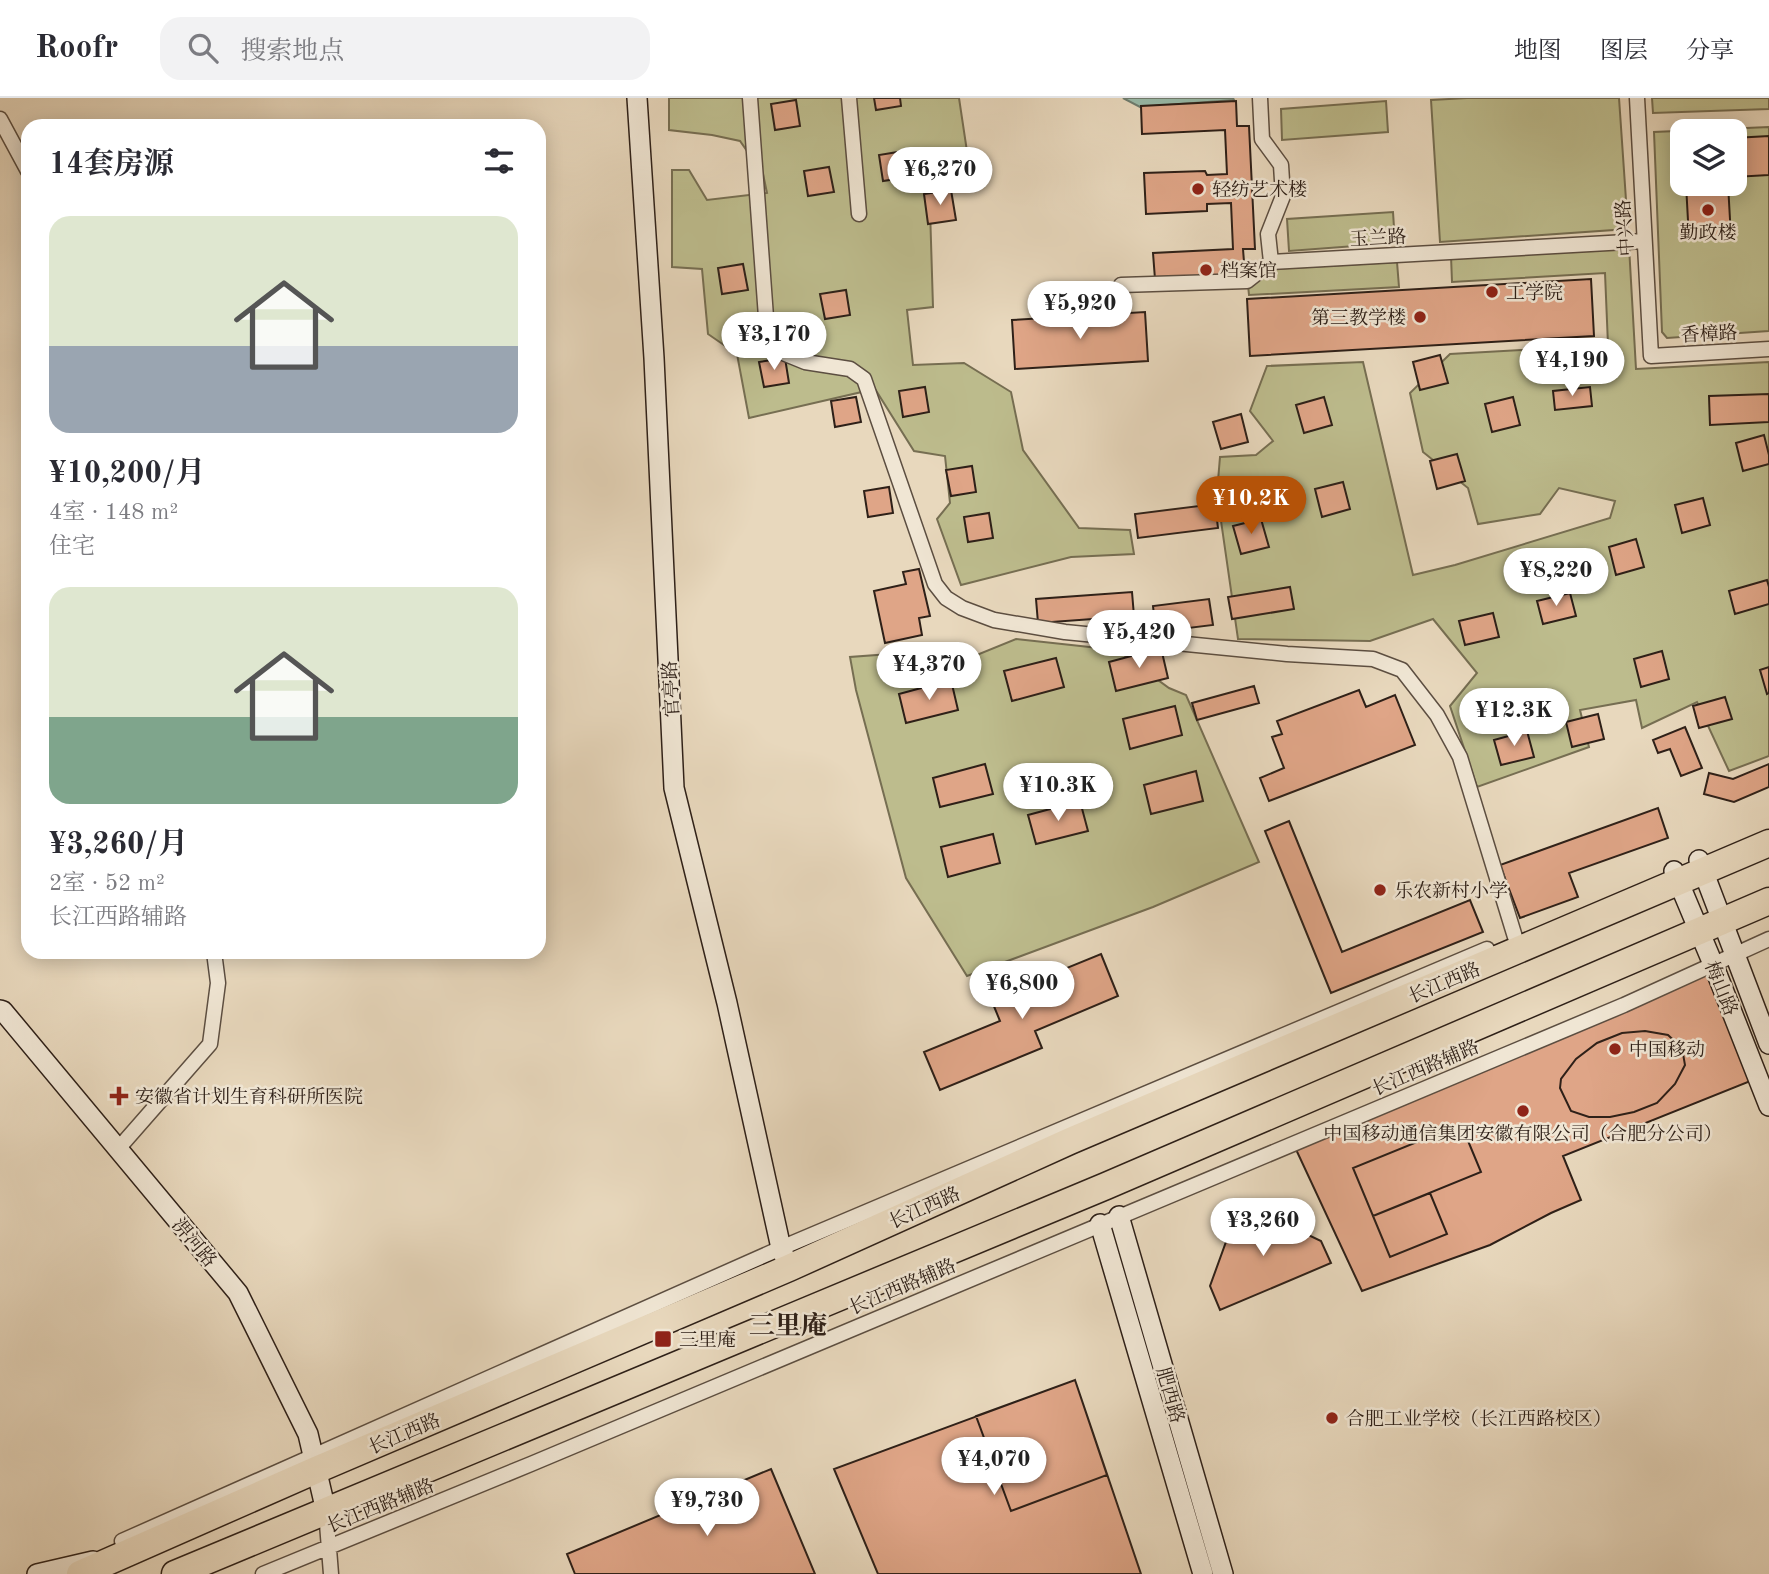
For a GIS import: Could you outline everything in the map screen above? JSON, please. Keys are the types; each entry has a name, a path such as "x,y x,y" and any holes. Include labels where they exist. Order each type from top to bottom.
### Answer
{"highway":[{"name":"长江西路","path":"71,1571 128,1553 315,1463 785,1258 1070,1141 1701,865 1769,844"},
{"path":"175,1574 1106,1186 1769,901"}],"street":[{"name":"官亭路","path":"637,98 654,358 674,788 727,1003 785,1258"},
{"path":"750,98 765,317 770,338 783,353 805,362 850,369 864,379 935,584 946,598 961,608 994,620 1065,632 1287,654 1373,659 1402,670 1437,715 1460,757 1515,937"},
{"path":"849,98 859,214"},
{"path":"1121,285 1247,281 1271,262 1268,234 1283,197 1281,165 1262,139 1261,98"},
{"name":"中兴路","path":"1637,98 1651,356"},
{"path":"0,120 21,158"},
{"name":"玉兰路","path":"1271,262 1644,241"},
{"name":"香樟路","path":"1651,356 1769,349"},
{"path":"1701,865 1769,830"},
{"name":"梅山路","path":"1701,865 1711,927 1713,964 1769,1106"},
{"path":"785,1258 1515,937 1676,876"},
{"name":"梅山路","path":"1676,876 1711,927 1735,954 1769,1044"},
{"name":"长江西路辅路","path":"263,1574 1624,1004 1769,939"},
{"path":"118,1149 210,1044 218,983 215,959"},
{"name":"淠河路","path":"0,1010 238,1293 308,1434 326,1511"},
{"name":"肥西路","path":"1119,1216 1223,1574"},
{"name":"肥西路","path":"1100,1224 1203,1574"},
{"path":"37,1574 71,1571 315,1463"},
{"path":"326,1511 331,1574"}],"shaded area":[{"path":"669,98 959,98 971,178 929,176 933,307 907,310 913,365 964,363 1011,392 1023,450 1079,528 1130,530 1134,554 1071,557 961,585 937,519 950,503 945,456 914,451 875,389 749,418 737,354 708,334 702,269 672,267 672,170 689,170 707,200 767,193 763,174 740,141 669,130"},
{"path":"1123,98 1233,98 1234,100 1140,107"},
{"path":"1619,98 1628,229 1440,242 1431,100"},
{"path":"1652,98 1769,98 1769,109 1653,113"},
{"path":"1386,101 1388,132 1282,140 1281,109"},
{"path":"1769,127 1769,331 1667,338 1662,332 1654,132 1670,131 1670,196 1747,196 1747,128"},
{"path":"1393,212 1395,243 1289,251 1287,219"},
{"path":"1629,246 1636,369 1769,362 1769,756 1729,771 1697,702 1642,728 1636,700 1580,710 1589,747 1477,787 1450,706 1477,673 1433,619 1370,641 1238,639 1217,493 1220,457 1256,455 1273,441 1250,411 1267,366 1363,362 1413,575 1610,518 1615,501 1559,488 1540,514 1478,524 1468,488 1423,452 1410,393 1450,354 1608,345 1605,273 1452,282 1451,256"},
{"path":"1397,262 1399,287 1249,295 1248,285 1272,269"},
{"path":"1016,639 1117,650 1169,688 1186,695 1259,862 1153,907 967,976 906,878 856,690 850,657 945,650 972,657"}],"building":[{"path":"874,98 900,98 901,106 876,110"},
{"path":"796,100 800,126 775,130 771,104"},
{"name":"轻纺艺术楼","path":"1236,101 1237,126 1249,126 1255,249 1243,249 1245,275 1155,279 1153,253 1233,249 1231,203 1207,204 1207,211 1146,214 1144,173 1205,171 1207,175 1227,174 1225,130 1142,134 1141,106"},
{"name":"勤政楼","path":"1769,136 1769,175 1747,176 1747,137"},
{"path":"904,151 909,177 883,181 879,155"},
{"path":"829,167 834,192 808,196 804,171"},
{"path":"951,190 956,220 928,224 924,194"},
{"name":"勤政楼","path":"1687,196 1729,196 1731,237 1689,239"},
{"path":"743,264 748,290 722,294 718,268"},
{"name":"第三教学楼","path":"1591,279 1594,336 1250,356 1247,299"},
{"path":"846,290 850,315 825,319 820,294"},
{"path":"1145,312 1148,361 1015,369 1012,320"},
{"path":"1440,355 1448,383 1420,390 1413,362"},
{"path":"785,358 789,383 764,387 759,362"},
{"path":"925,387 929,412 903,417 899,391"},
{"path":"1590,387 1592,406 1555,410 1553,391"},
{"path":"1769,394 1769,422 1710,425 1709,396"},
{"path":"856,397 861,422 835,427 831,401"},
{"path":"1324,397 1332,425 1304,433 1296,405"},
{"path":"1513,397 1520,425 1492,432 1485,404"},
{"path":"1241,414 1248,442 1221,449 1213,422"},
{"path":"1764,435 1769,464 1743,471 1736,443"},
{"path":"1457,454 1465,481 1437,489 1430,461"},
{"path":"972,466 976,492 951,496 946,470"},
{"path":"1343,482 1350,509 1322,517 1315,489"},
{"path":"889,487 893,513 868,517 864,491"},
{"path":"1703,498 1710,525 1682,533 1675,505"},
{"path":"1215,504 1218,528 1138,538 1135,514"},
{"path":"989,513 993,538 968,542 964,517"},
{"path":"1261,519 1269,547 1241,554 1233,526"},
{"path":"1636,539 1644,567 1616,575 1609,547"},
{"path":"919,569 930,616 919,618 922,635 885,643 874,591 906,584 903,572"},
{"path":"1767,580 1769,604 1735,614 1729,591"},
{"path":"1290,587 1294,609 1232,619 1228,597"},
{"path":"1132,592 1134,616 1038,623 1036,599"},
{"path":"1570,593 1576,616 1543,624 1537,601"},
{"path":"1209,599 1213,625 1156,632 1153,606"},
{"path":"1493,613 1499,637 1465,645 1459,621"},
{"path":"1161,648 1168,678 1116,691 1109,662"},
{"path":"1662,651 1669,679 1641,687 1634,659"},
{"path":"1056,658 1064,687 1012,701 1004,671"},
{"path":"1769,667 1769,693 1767,694 1760,670"},
{"path":"951,680 958,710 906,723 899,694"},
{"path":"1254,686 1259,703 1197,720 1192,703"},
{"path":"1359,690 1366,707 1395,695 1415,745 1269,801 1260,778 1284,768 1272,737 1282,734 1277,721"},
{"path":"1725,697 1732,719 1699,728 1693,706"},
{"path":"1175,706 1182,735 1130,749 1123,719"},
{"path":"1598,714 1604,739 1572,747 1566,722"},
{"path":"1685,727 1702,768 1681,776 1670,749 1658,753 1653,740"},
{"path":"1527,731 1534,757 1501,765 1494,740"},
{"path":"985,764 993,794 940,807 933,778"},
{"path":"1769,764 1769,787 1734,802 1704,794 1709,773 1733,779"},
{"path":"1196,771 1203,801 1151,814 1144,785"},
{"path":"1080,801 1088,831 1036,844 1028,815"},
{"path":"1658,808 1668,838 1569,873 1578,897 1520,918 1500,865"},
{"path":"1289,821 1342,952 1470,900 1483,932 1331,993 1265,831"},
{"path":"993,834 1000,863 948,877 941,847"},
{"path":"1101,954 1118,996 1035,1031 1042,1048 940,1090 924,1052 1000,1021 991,999"},
{"name":"中国移动通信集团安徽有限公司（合肥分公司）","path":"1713,964 1758,1078 1563,1156 1581,1200 1490,1245 1362,1291 1293,1143"},
{"path":"1645,1031 1668,1035 1682,1048 1685,1065 1675,1084 1657,1103 1634,1112 1610,1117 1589,1117 1571,1111 1560,1088 1561,1079 1576,1059 1597,1043 1622,1033"},
{"path":"1461,1124 1481,1172 1373,1216 1353,1168"},
{"path":"1430,1193 1447,1234 1390,1257 1373,1216"},
{"path":"1254,1209 1321,1241 1331,1263 1220,1310 1210,1286 1235,1217"},
{"path":"1075,1380 1141,1574 878,1574 834,1469"},
{"path":"1075,1380 1107,1475 1011,1511 976,1416"},
{"path":"771,1469 815,1574 575,1574 567,1554"}],"place":[{"name":"轻纺艺术楼","path":"1198,189"},
{"name":"勤政楼","path":"1708,210"},
{"name":"档案馆","path":"1206,270"},
{"name":"工学院","path":"1492,292"},
{"name":"第三教学楼","path":"1420,317"},
{"name":"乐农新村小学","path":"1380,890"},
{"name":"中国移动","path":"1615,1049"},
{"name":"安徽省计划生育科研所医院","path":"119,1096"},
{"name":"中国移动通信集团安徽有限公司（合肥分公司）","path":"1523,1111"},
{"name":"三里庵","path":"663,1339"},
{"name":"合肥工业学校（长江西路校区）","path":"1332,1418"}],"district":[{"name":"三里庵","path":"788,1325"}]}
